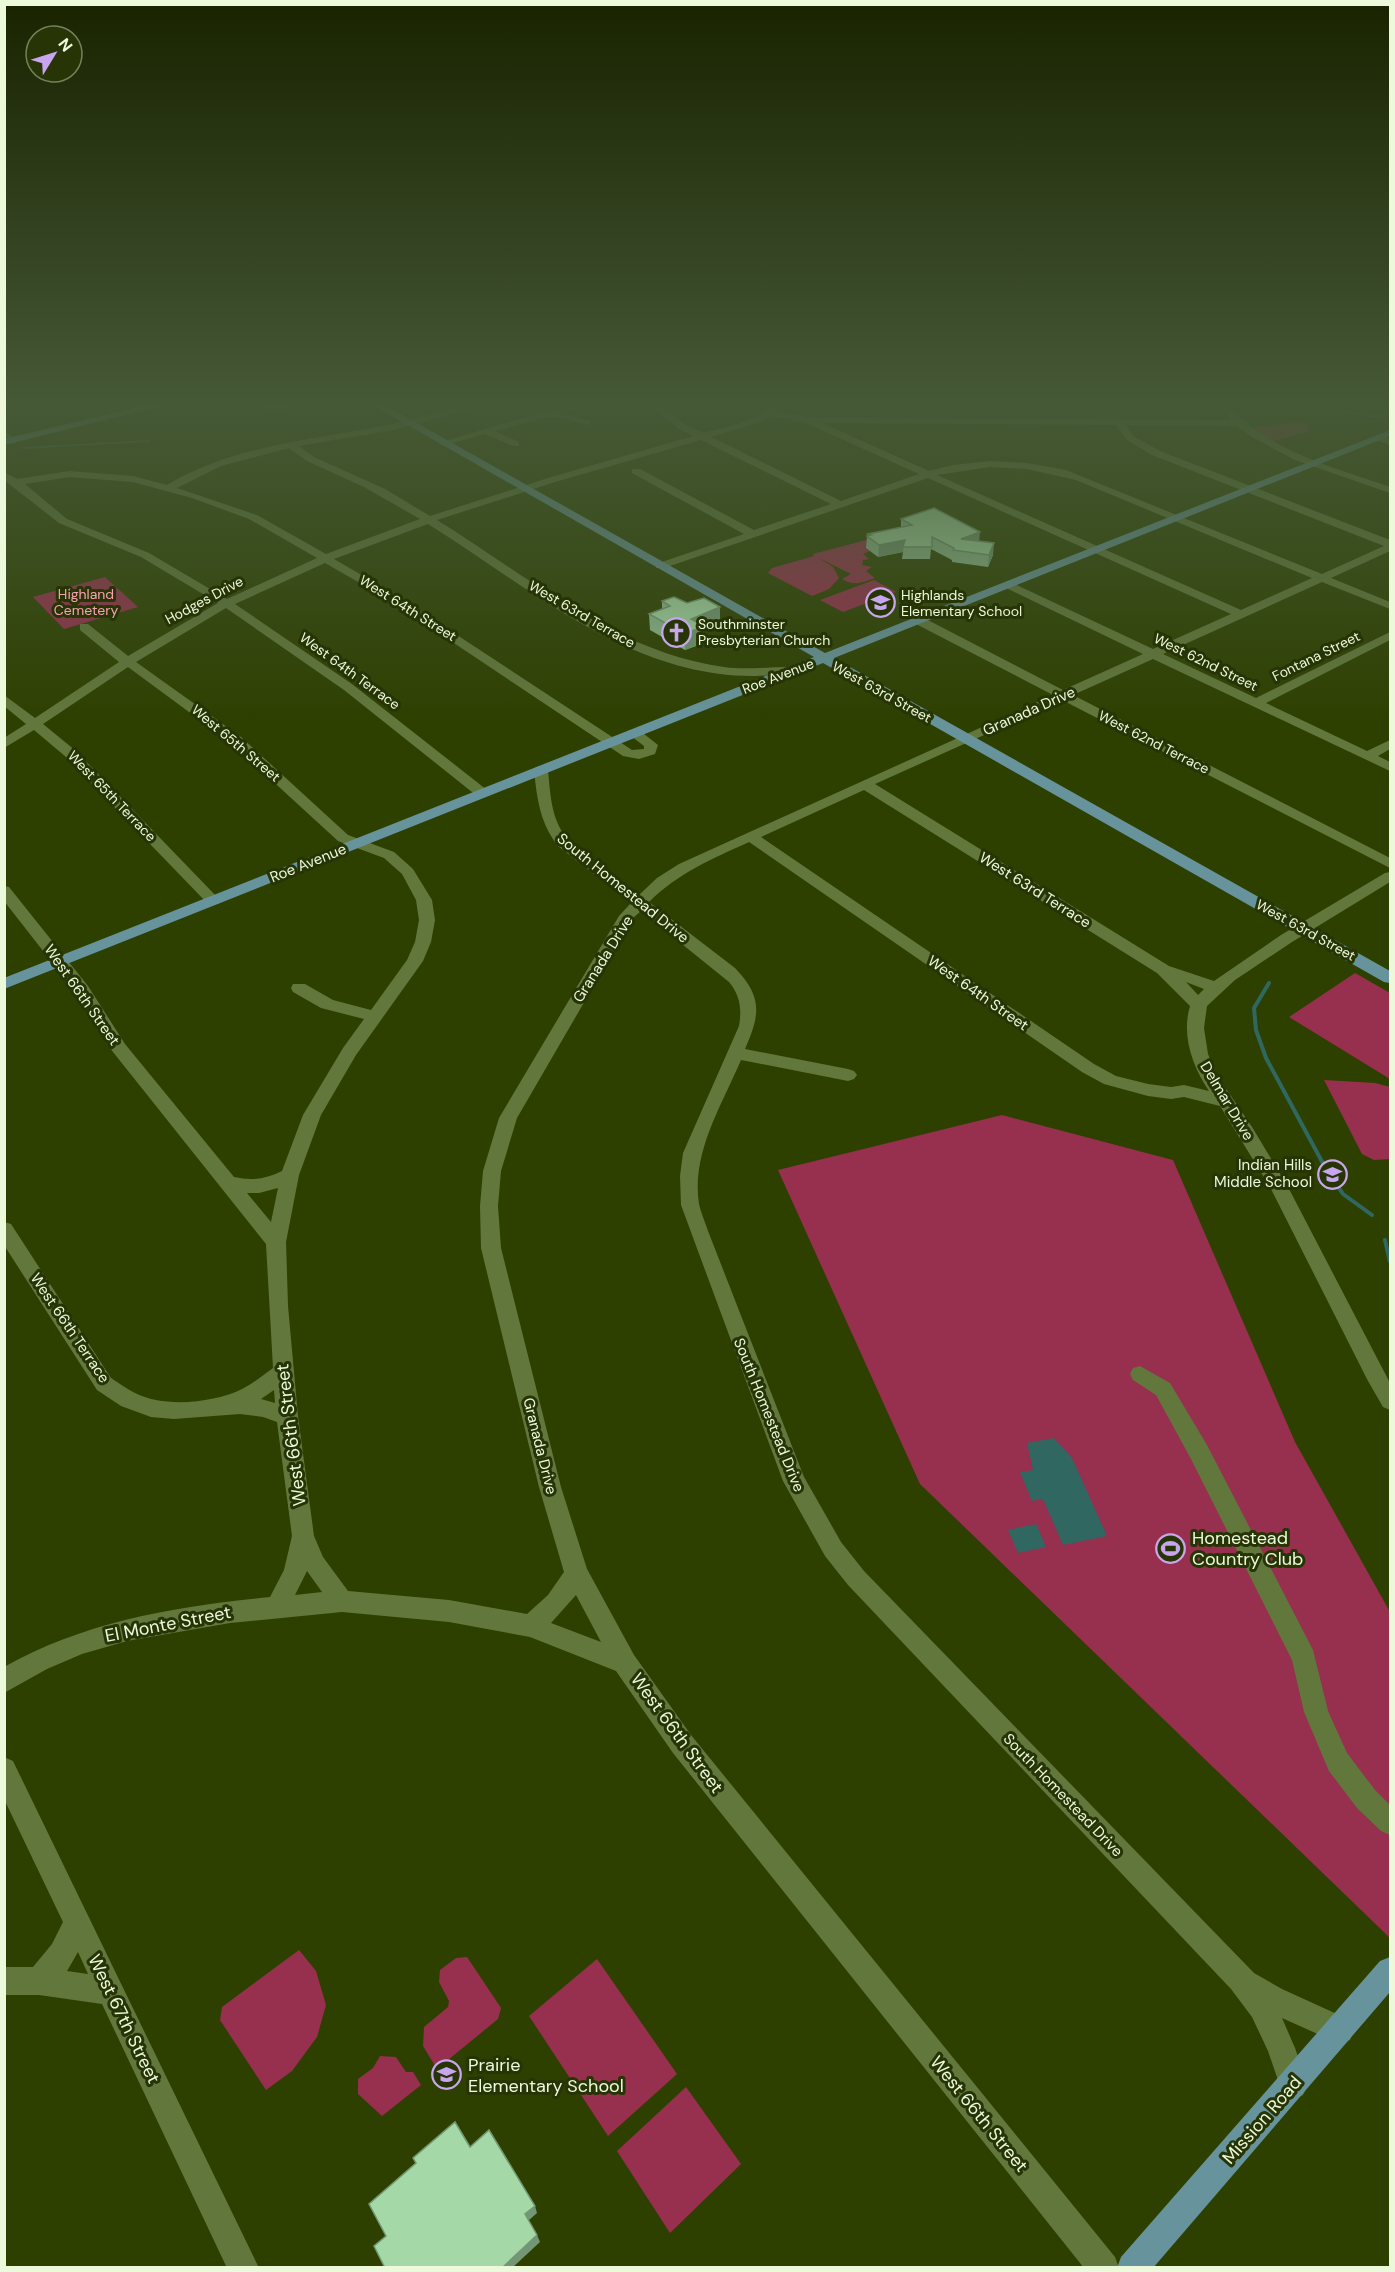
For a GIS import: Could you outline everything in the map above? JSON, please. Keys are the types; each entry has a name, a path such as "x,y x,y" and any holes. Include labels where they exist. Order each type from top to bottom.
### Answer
{"main road":[{"name":"West 63rd Street","path":"562,510 1390,978"},
{"name":"Roe Avenue","path":"4,984 1198,510"},
{"name":"Mission Road","path":"1132,2268 1390,1971"}],"street":[{"name":"West 64th Terrace","path":"50,510 63,521 145,555 226,603 348,687 482,794"},
{"name":"West 64th Street","path":"236,510 253,517 324,557 437,626 533,692 612,742"},
{"name":"West 63rd Terrace","path":"413,510 573,611 629,642 673,659 726,671 788,671"},
{"name":"Hodges Drive","path":"4,744 184,626 226,603 324,557 457,510"},
{"path":"708,510 753,534"},
{"path":"660,566 823,510"},
{"path":"1006,510 1242,615"},
{"path":"1158,510 1390,606"},
{"path":"1299,510 1390,546"},
{"name":"Granada Drive","path":"625,1663 576,1572 550,1487 491,1248 489,1206 492,1171 508,1118 627,916 662,881 684,867 1390,546"},
{"path":"184,626 193,615 200,596 194,583"},
{"name":"West 62nd Street","path":"1008,585 1390,767"},
{"name":"West 62nd Terrace","path":"918,620 1390,864"},
{"name":"West 65th Street","path":"84,627 128,662 219,726 343,838 389,855 408,872 420,890 427,910 423,942 415,961 331,1081 312,1115 290,1175 276,1242"},
{"name":"Fontana Street","path":"1256,703 1390,636"},
{"name":"West 63rd Terrace","path":"726,671 740,680 745,688"},
{"name":"West 65th Terrace","path":"4,699 36,724 106,788 213,901"},
{"path":"612,742 634,755 650,751 651,746 634,733"},
{"path":"1368,756 1390,744"},
{"name":"South Homestead Drive","path":"541,770 550,825 563,843 729,972 744,988 748,997 751,1014 692,1153 688,1176 690,1205 765,1410 807,1506 833,1549 856,1578 1241,1979 1262,2007 1281,2048 1293,2085"},
{"path":"513,781 532,785 543,793"},
{"name":"West 63rd Terrace","path":"865,784 1163,969 1199,1005"},
{"path":"389,831 387,842 389,855"},
{"name":"West 64th Street","path":"750,836 1088,1068 1110,1080 1148,1090 1171,1093 1184,1091 1226,1102"},
{"path":"1199,1005 1216,987 1390,876"},
{"name":"West 66th Street","path":"4,891 82,990 119,1048 276,1242 287,1416 303,1536 314,1563 342,1601 449,1611 530,1626 625,1663 682,1744 1104,2268"},
{"path":"1163,969 1216,987"},
{"path":"299,988 327,1004 375,1017"},
{"name":"Delmar Drive","path":"1199,1005 1197,1045 1205,1070 1266,1163 1288,1202 1353,1335 1390,1401"},
{"path":"736,1053 848,1075"},
{"path":"1184,1091 1202,1078 1205,1070"},
{"path":"227,1182 242,1187 261,1187 290,1175"},
{"name":"West 66th Terrace","path":"4,1229 104,1384 116,1394 137,1405 159,1410 186,1411 222,1406 249,1406 274,1410 287,1416"},
{"name":"West 66th Terrace","path":"222,1406 251,1395 283,1372"},
{"path":"1140,1374 1163,1389 1199,1452 1304,1658 1316,1712 1338,1762 1366,1798 1390,1822"},
{"path":"277,1607 295,1572 303,1536"},
{"path":"530,1626 556,1605 568,1590 576,1572"},
{"name":"El Monte Street","path":"4,1681 38,1661 80,1643 127,1630 230,1612 342,1601"},
{"name":"West 67th Street","path":"4,1770 244,2268"},
{"path":"39,1981 55,1966 67,1949 76,1920"},
{"name":"South Homestead Drive","path":"1241,1979 1272,1999 1340,2030"},
{"path":"4,1981 39,1981 111,1991"}],"green space":[{"path":"893,533 866,548 870,551 863,554 869,559 863,560 862,565 872,567 866,571 875,578 866,581 854,583 846,581 842,579 851,574 819,558 833,567 839,578 829,589 812,596 768,573 772,568 814,556 813,554"},
{"name":"Highland Cemetery","path":"105,577 138,607 64,629 33,597"},
{"path":"874,580 896,592 843,612 820,600"},
{"path":"1355,973 1390,993 1390,1079 1289,1017"},
{"path":"1324,1080 1375,1083 1390,1087 1390,1159 1374,1160 1362,1154"},
{"name":"Homestead Country Club","path":"1002,1115 1173,1160 1295,1442 1390,1612 1390,1938 920,1484 778,1170"},
{"path":"299,1950 316,1971 326,2005 317,2037 292,2071 266,2090 220,2020 222,2007"},
{"path":"467,1957 501,2008 498,2019 437,2069 423,2046 424,2027 448,2007 449,2001 439,1982 440,1970 456,1958"},
{"path":"597,1959 677,2074 608,2136 529,2016"},
{"path":"380,2056 396,2057 406,2072 413,2072 421,2085 382,2116 358,2094 358,2079 373,2068"},
{"path":"686,2087 741,2164 670,2233 617,2151"}],"water":[{"path":"1054,1438 1072,1458 1107,1536 1063,1545 1043,1499 1032,1501 1020,1472 1033,1470 1027,1443"},
{"path":"1036,1524 1046,1547 1018,1553 1008,1530"}],"building":[{"path":"928,510 938,510 980,532 961,539 994,543 989,555 953,550 954,548 932,537 932,547 903,547 905,540 879,545 867,536 912,525 901,519"},
{"path":"674,597 687,603 704,598 720,607 691,619 704,626 685,634 649,614 670,606 662,601"},
{"name":"Prairie Elementary School","path":"455,2122 470,2147 489,2130 535,2206 525,2214 537,2235 502,2268 385,2268 374,2246 386,2236 369,2204 416,2163 413,2158"}],"waterway":[{"path":"1269,983 1254,1008 1256,1030 1266,1058 1326,1169 1343,1194 1372,1215"},
{"path":"1385,1240 1388,1253"},
{"path":"1388,1251 1390,1261"}],"place":[{"name":"Highlands Elementary School","path":"880,603"},
{"name":"Southminster Presbyterian Church","path":"677,632"},
{"name":"Indian Hills Middle School","path":"1333,1174"},
{"name":"Homestead Country Club","path":"1171,1548"},
{"name":"Prairie Elementary School","path":"447,2075"}]}
